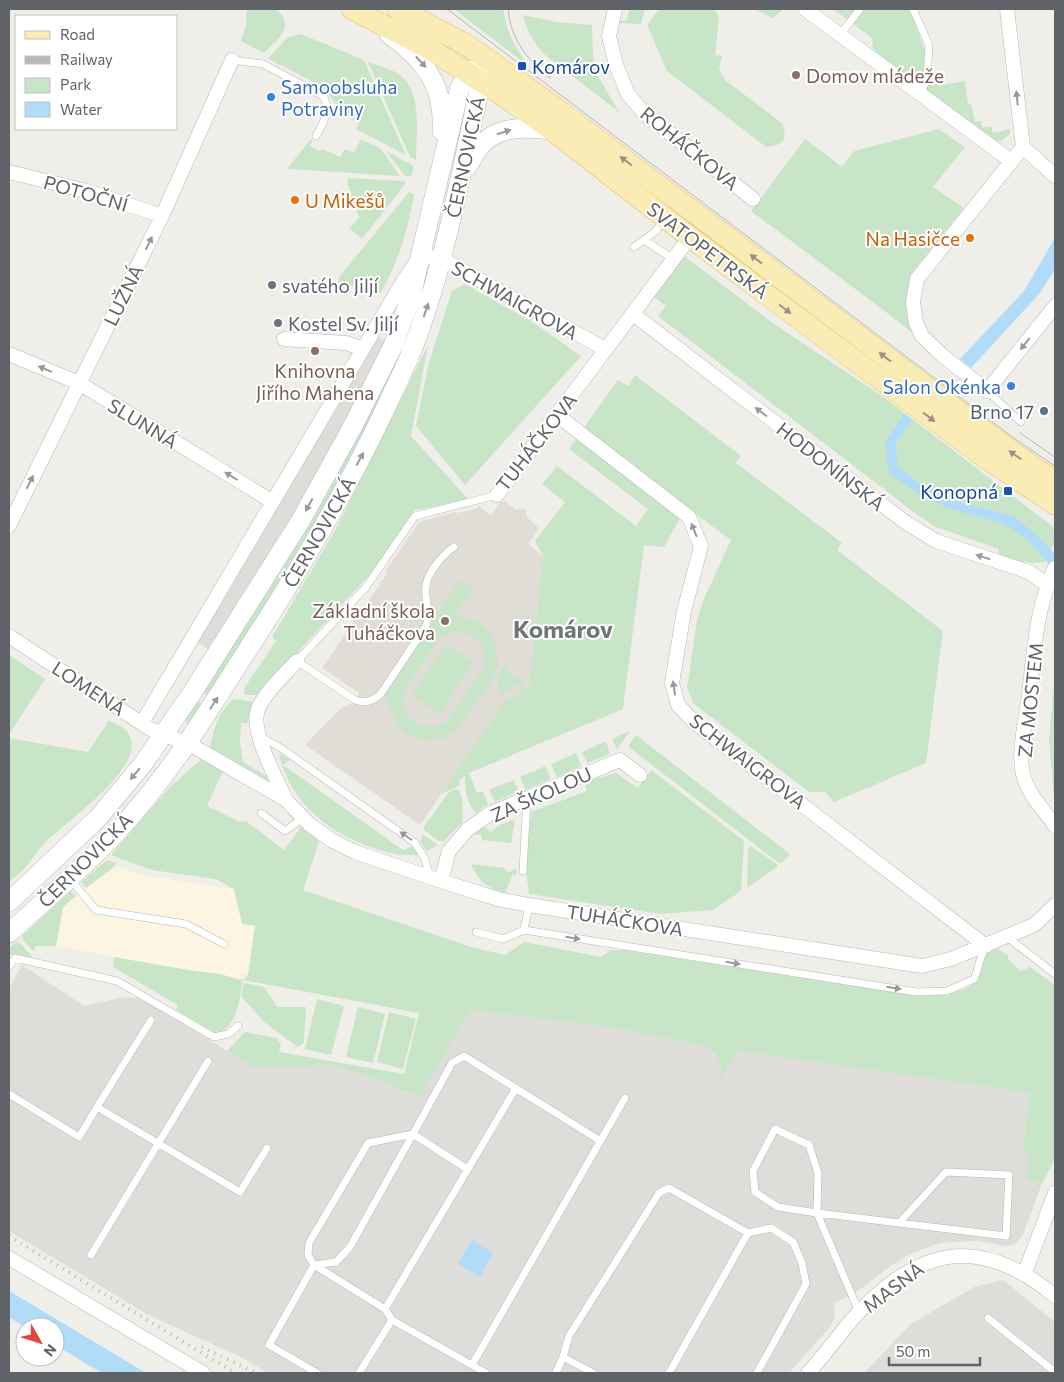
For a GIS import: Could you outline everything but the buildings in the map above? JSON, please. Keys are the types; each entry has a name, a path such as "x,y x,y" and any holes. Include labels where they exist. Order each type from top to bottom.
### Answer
{"main road":[{"name":"SVATOPETRSKÁ","path":"354,9 428,48 481,67 561,112 1012,452 1055,482"},
{"path":"354,9 398,40 423,63 432,77 438,92 443,119 440,179"},
{"name":"SVATOPETRSKÁ","path":"398,9 467,45 481,67 552,130 690,237 980,454 1055,504"},
{"name":"ČERNOVICKÁ","path":"9,902 98,818 142,764 174,738 264,625 316,541 373,436 411,354 442,260 461,179 481,67"},
{"path":"440,179 460,87 481,67"},
{"path":"461,179 478,148 493,135 513,129 552,130"},
{"name":"ČERNOVICKÁ","path":"9,933 115,834 162,777 174,738 192,693 301,520 354,424 394,344 412,296 440,179"}],"street":[{"name":"ROHÁČKOVA","path":"615,9 609,36 616,65 628,94 643,112 753,199"},
{"path":"805,9 1011,161"},
{"path":"1008,9 1023,147 1055,176"},
{"name":"LUŽNÁ","path":"9,526 162,216 232,60"},
{"path":"1023,147 917,279 913,302 916,323 922,336 943,356 987,391 1055,306"},
{"name":"POTOČNÍ","path":"9,172 87,191 162,216"},
{"name":"TUHÁČKOVA","path":"497,495 690,237"},
{"name":"SCHWAIGROVA","path":"422,254 442,260 605,349"},
{"name":"ČERNOVICKÁ","path":"142,723 363,349 422,254"},
{"name":"HODONÍNSKÁ","path":"633,314 905,522 936,541 1029,572 1051,577"},
{"path":"284,339 346,343 363,349"},
{"name":"SLUNNÁ","path":"9,354 79,383 273,502"},
{"name":"SCHWAIGROVA","path":"557,415 689,517 701,546 684,611 672,683 678,705 694,722 986,946"},
{"name":"ZA MOSTEM","path":"1051,577 1040,610 1022,748 1023,774 1027,786 1055,826"},
{"name":"LOMENÁ","path":"9,636 150,729 174,738"},
{"name":"TUHÁČKOVA","path":"286,800 258,736 256,712 268,692 297,661"},
{"name":"TUHÁČKOVA","path":"174,738 286,800 303,818 331,840 355,852 498,899 922,966 952,960 986,946"},
{"name":"ZA ŠKOLOU","path":"436,879 449,851 468,829 491,814 620,760 640,775"},
{"path":"986,946 1034,925 1055,905"},
{"path":"1024,1275 1055,1193"},
{"name":"MASNÁ","path":"808,1373 859,1312 907,1272 928,1261 945,1256 964,1255 987,1258 1006,1265 1024,1275 1055,1296"},
{"path":"9,1258 203,1373"}],"lane":[{"path":"840,34 860,9"},
{"path":"913,9 929,46 927,79 920,94"},
{"path":"232,60 263,64 319,92 328,105 325,118 316,136"},
{"path":"634,247 656,231 665,218"},
{"path":"644,240 673,259"},
{"path":"987,391 1021,422"},
{"name":"TUHÁČKOVA","path":"297,661 366,587 415,516 497,495"},
{"path":"297,661 355,700 369,702 380,695 426,626 430,616 426,587 429,577 445,552 454,547"},
{"path":"258,736 281,748 415,843 436,879"},
{"path":"523,871 527,798"},
{"path":"261,813 285,831 303,818"},
{"path":"69,878 96,910 186,924 224,944"},
{"path":"524,930 528,905"},
{"path":"476,932 503,939 524,930 916,992 947,991 974,979 978,970 979,960 986,946"},
{"path":"1007,937 1055,974"},
{"path":"9,967 15,958 117,981 214,1037 228,1034 238,1026"},
{"path":"9,1094 79,1137 152,1020"},
{"path":"314,1265 336,1262 350,1247 452,1063 464,1056 599,1140"},
{"path":"92,1255 208,1061"},
{"path":"385,1309 516,1088"},
{"path":"472,1365 599,1140 625,1098"},
{"path":"97,1107 240,1192 267,1148"},
{"path":"859,1312 817,1213 818,1174 809,1145 775,1129 753,1171 755,1192 778,1207 817,1213 1006,1236 1009,1175 946,1172 900,1223"},
{"path":"467,1169 413,1134 368,1143 309,1242 308,1255 314,1265 385,1309 392,1320 486,1373"},
{"path":"556,1373 569,1336 659,1193 669,1188 748,1233 772,1228 793,1242 802,1263 806,1284 757,1373"},
{"path":"669,1373 748,1233"},
{"path":"314,1265 269,1345 318,1373"},
{"path":"988,1318 1055,1372"},
{"path":"359,1373 392,1320"},
{"path":"563,1357 593,1373"}],"shaded area":[{"path":"377,337 386,341 358,401 267,563 211,651 195,641"},
{"name":"Základní škola Tuháčkova","path":"501,502 506,502 516,510 525,508 527,517 537,526 538,530 528,544 543,556 529,685 503,703 420,825 305,745 340,709 353,703 359,693 322,668 387,574 385,572 419,522 455,512 476,509 478,506 491,515"},
{"path":"115,866 147,876 234,889 242,923 255,926 248,975 241,974 240,980 220,974 56,946 63,907"},
{"path":"22,965 84,1006 125,997 144,999 254,1068 335,1065 419,1097 470,1010 601,1026 704,1046 710,1049 719,1060 721,1066 720,1079 738,1051 1029,1094 1023,1154 1029,1155 1033,1180 1042,1183 1023,1235 1017,1242 1005,1246 977,1241 940,1243 912,1253 892,1265 854,1294 834,1303 835,1317 830,1327 789,1373 268,1373 234,1353 147,1314 9,1231 9,988"},
{"path":"1003,1280 1055,1322 1055,1373 864,1373 911,1324 974,1287"}],"green space":[{"path":"247,9 275,9 279,11 285,22 285,28 280,37 264,53 241,41 246,26"},
{"path":"454,9 503,9 513,41 532,69"},
{"path":"630,9 645,9 641,24 618,23 626,21"},
{"path":"659,9 715,9 719,17 715,56 722,56 719,69 725,80 782,123 785,133 781,143 766,147 667,71 647,25"},
{"path":"754,9 784,9 773,18"},
{"path":"833,9 910,9 938,86 965,81 968,104 971,104 975,122 981,121 982,128 991,126 993,133 1010,129 1010,134 1001,141 991,141 877,54 872,46 873,39"},
{"path":"523,15 556,22 592,25 593,58 596,73 619,112 545,55 531,36"},
{"path":"301,34 364,60 406,155 356,129 359,123 343,114 323,87 269,59 287,38"},
{"path":"368,62 400,75 412,93 417,115 416,160 410,157"},
{"path":"939,129 965,147 933,187 964,208 913,271 916,311 934,350 751,211 805,139 842,167 854,151"},
{"path":"313,139 310,146 319,151 323,149 340,157 345,149 354,153 361,139 381,149 400,176 287,169 310,140"},
{"path":"386,151 412,165 414,168 411,176 405,176"},
{"path":"348,178 403,181 406,183 362,239 349,228 359,218 347,181"},
{"path":"409,192 414,195 405,234 392,270 380,294 338,282 340,276"},
{"path":"683,255 774,324 882,396 1052,526 1055,536 1052,549 1045,562 1030,563 1025,561 1024,563 999,555 999,549 936,527 915,513 658,316 666,306 653,296"},
{"path":"465,284 534,323 581,356 465,485 416,426 429,362 452,291"},
{"path":"420,298 409,338 364,435 297,556 209,697 201,692"},
{"path":"428,345 411,436 469,500 415,510 373,571 258,695 244,695 245,687 276,641 272,637 337,527"},
{"path":"635,375 741,456 736,463 842,543 837,550 943,631 926,763 834,802 825,792 809,792 694,704 687,688 697,620 703,601 731,540 686,507 664,547 644,545 623,709 469,773 477,793 483,791 488,804 476,813 468,801 465,776 460,780 459,786 441,794 503,703 529,685 543,556 535,541 565,502 542,484 557,466 636,526 648,509 569,449 618,380 628,386"},
{"path":"460,580 473,588 454,617 469,618 485,627 494,640 498,657 495,674 466,719 453,733 440,739 426,740 416,738 401,729 389,705 382,696","holes":["460,631 467,633 480,643 484,654 484,667 448,719 439,725 430,727 414,722 406,713 403,701 405,689 439,639 450,632"]},
{"path":"446,644 474,662 440,714 412,695"},
{"path":"9,655 45,679 9,735"},
{"path":"504,666 515,678 523,678 522,686 515,686 502,696 497,681 499,673"},
{"path":"1055,673 1055,808 1049,740"},
{"path":"234,699 254,702 248,723 241,723 240,743 243,762 268,777 267,780 210,747 220,715"},
{"path":"196,700 204,705 188,724 185,718"},
{"path":"109,721 122,727 128,733 132,746 127,761 117,777 45,843 24,869 9,882 9,738 88,752"},
{"path":"630,732 617,749 612,739"},
{"path":"636,735 790,854 783,862 779,863 630,748 629,745"},
{"path":"606,741 610,754 587,763 582,752"},
{"path":"576,753 581,765 580,767 557,777 551,764"},
{"path":"279,755 290,760 283,765 403,850 413,846 418,855 394,854 370,847 325,823 301,801 292,787 285,772"},
{"path":"202,759 223,771 207,806 240,822 246,821 284,850 301,827 319,841 303,890 471,947 505,955 524,942 601,957 611,950 623,950 921,996 966,989 978,978 984,955 987,952 998,949 1008,955 1008,959 1021,971 1030,967 1055,985 1055,1159 1042,1183 1027,1180 1029,1155 1023,1154 1029,1094 738,1051 718,1084 721,1072 719,1062 714,1053 704,1046 601,1026 470,1010 420,1097 335,1065 254,1068 227,1051 245,1032 276,1038 281,1044 279,1052 404,1074 419,1013 243,980 248,975 255,926 242,924 234,889 215,879 152,870 111,855 169,788"},
{"path":"545,766 551,779 525,790 520,777"},
{"path":"651,770 744,841 741,891 713,910 660,914 529,894 525,865 531,812 587,791 584,782 616,773 638,788"},
{"path":"514,780 519,792 495,802 489,790"},
{"path":"455,789 459,790 462,797 462,823 444,841 439,841 424,830 424,827 448,793"},
{"path":"515,819 511,843 482,840 481,834 475,835 474,833 484,825 490,832 500,825"},
{"path":"422,834 438,845 427,851 421,843"},
{"path":"750,846 777,864 777,867 747,888 748,849"},
{"path":"107,860 116,863 115,866 86,888 81,882"},
{"path":"471,864 505,868 505,871 511,872 512,869 517,870 516,875 513,874 505,893 480,880"},
{"path":"71,891 76,896 63,907 56,946 36,946 33,951 23,940 22,936"},
{"path":"16,942 20,943 32,956 29,958 17,954 9,955 9,948"},
{"path":"114,957 220,974 243,980 233,1019 229,1026 216,1033 176,1010 178,1005 113,967"},
{"path":"244,983 264,987 277,1007 306,1007 304,1042 298,1047 264,1022 241,996"},
{"path":"317,999 344,1006 331,1055 305,1049"},
{"path":"358,1007 385,1014 373,1063 346,1057"},
{"path":"389,1012 416,1019 403,1069 377,1062"}],"water":[{"path":"1055,238 1055,269 1040,293 971,368 960,359 1024,291"},
{"path":"904,414 913,420 896,442 897,466 916,481 955,501 1013,516 1039,537 1055,554 1055,575 1035,547 1014,530 1000,523 935,502 911,489 889,473 885,442"},
{"path":"472,1240 493,1253 480,1277 458,1264"},
{"path":"9,1291 52,1317 15,1317 15,1321 9,1317"},
{"path":"65,1325 146,1373 102,1373 65,1351"}],"tram line":[{"path":"447,9 1015,439 1055,466"},
{"path":"508,9 512,30 521,48 550,78"},
{"path":"1020,433 1055,457"}],"railway":[{"path":"9,1236 235,1373"},
{"path":"202,1347 256,1373"}],"place":[{"name":"Komárov","path":"522,66"},
{"name":"Domov mládeže","path":"796,75"},
{"name":"Samoobsluha Potraviny","path":"271,97"},
{"name":"U Mikešů","path":"295,200"},
{"name":"Na Hasičce","path":"970,238"},
{"name":"svatého Jiljí","path":"272,285"},
{"name":"Kostel Sv. Jiljí","path":"278,323"},
{"name":"Knihovna Jiřího Mahena","path":"315,351"},
{"name":"Salon Okénka","path":"1011,386"},
{"name":"Brno 17","path":"1044,411"},
{"name":"Konopná","path":"1008,491"},
{"name":"Základní škola Tuháčkova","path":"445,621"}],"district":[{"name":"Komárov","path":"563,628"}]}
